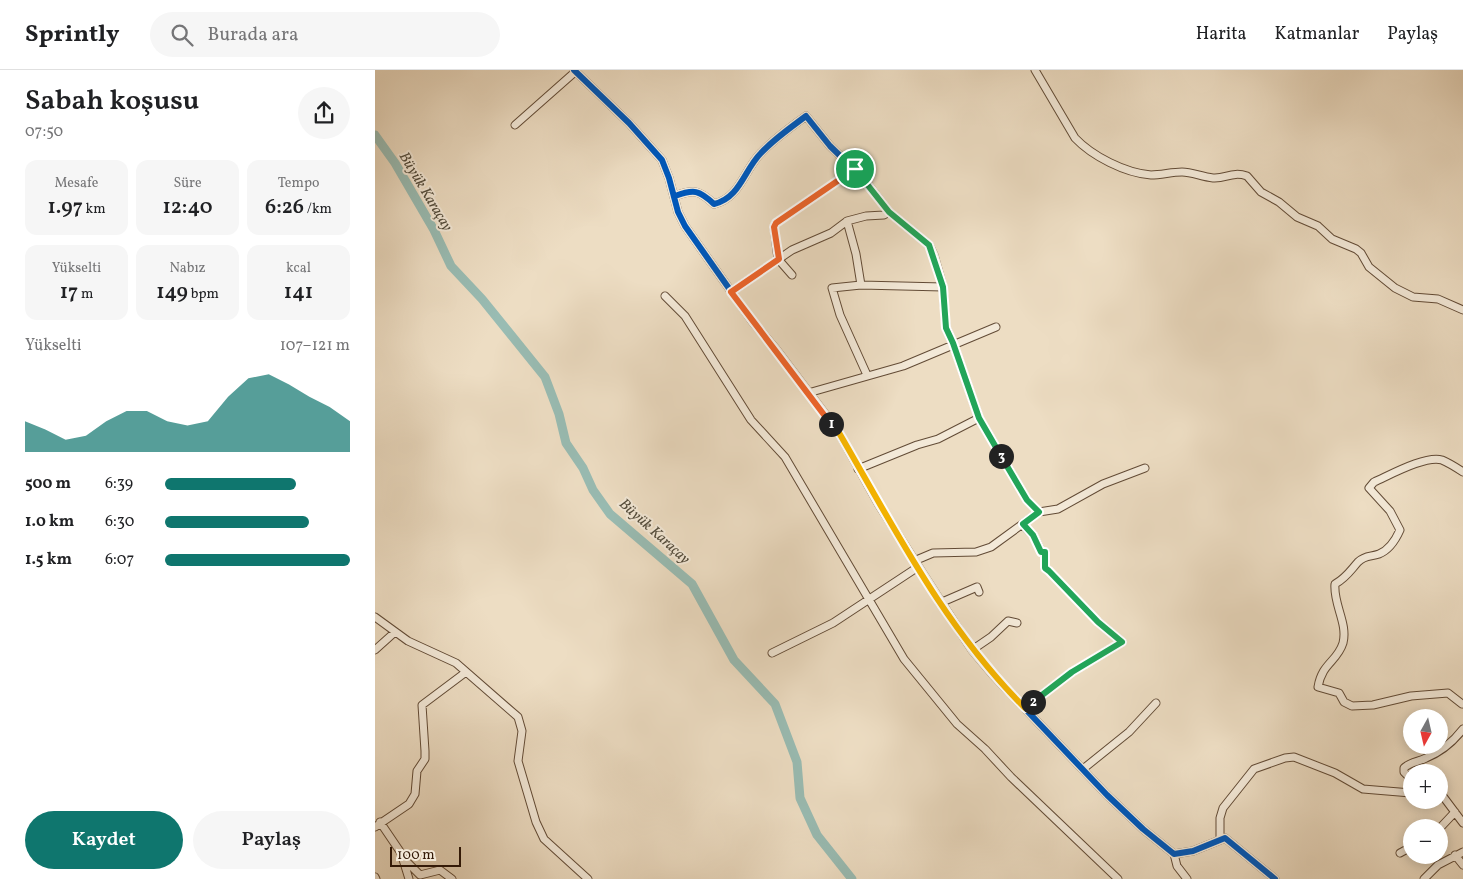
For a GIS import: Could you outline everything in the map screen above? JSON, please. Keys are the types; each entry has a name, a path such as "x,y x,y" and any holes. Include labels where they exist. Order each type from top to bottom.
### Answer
{"street":[{"path":"1035,70 1075,138 1084,147 1098,156 1124,168 1150,175 1184,172 1215,178 1228,174 1247,176 1261,192 1279,202 1297,217 1318,226 1332,239 1356,249 1361,253 1369,268 1395,288 1413,298 1447,302 1463,310"},
{"path":"515,125 574,71 629,123 662,160 675,196 678,212 685,226 731,292 838,431 858,469 916,564 972,650 994,676 1083,770 1143,829 1174,854 1177,866 1187,879"},
{"path":"675,196 694,191 703,193 714,204 722,202 733,193 758,155 777,137 806,116 830,146 855,169 889,212 929,245 943,287 946,328 979,418 1027,500 1039,512"},
{"path":"792,275 779,259 774,227 776,223 855,169"},
{"path":"731,292 792,250 831,233 847,221 866,216 884,216 889,212"},
{"path":"847,221 856,254 861,285"},
{"path":"867,375 840,315 831,288 861,285 943,287"},
{"path":"665,296 685,316 751,420 785,457 808,493 904,659 957,724 1118,879"},
{"path":"808,393 903,366 953,343 996,327"},
{"path":"858,469 917,446 939,440 979,418"},
{"path":"1463,472 1443,460 1435,459 1420,462 1374,482 1369,488 1390,511 1400,530 1396,540 1380,554 1367,555 1358,562 1345,578 1335,584 1344,632 1343,644 1322,671 1318,687 1339,693 1344,702 1352,706 1373,705 1411,696 1448,693 1463,704"},
{"path":"772,653 833,623 869,601 933,553 976,552 984,550 1001,541 1039,512 1059,508 1103,484 1145,468"},
{"path":"1023,524 1033,535 1041,552 1045,552 1045,568 1098,622 1122,642 1072,672 1025,708"},
{"path":"940,603 977,588 979,592"},
{"path":"375,617 408,641 456,663 518,717 522,731 518,762 536,822 544,839 588,879"},
{"path":"972,650 1008,621 1017,623"},
{"path":"375,650 395,632"},
{"path":"452,879 445,872 432,871 419,875 402,857 378,825 409,804 415,794 417,771 425,759 422,705 466,672"},
{"path":"1083,770 1129,732 1156,703"},
{"path":"1408,764 1440,751 1456,739 1463,729"},
{"path":"1220,839 1220,818 1223,808 1254,769 1288,757 1294,757 1335,774 1363,789 1403,792"},
{"path":"1448,803 1463,823"},
{"path":"1448,819 1455,812"},
{"path":"1174,854 1193,851 1225,838 1239,847 1275,879"},
{"path":"1424,879 1438,865 1463,852"},
{"path":"1455,855 1463,865"},
{"path":"402,857 409,879"},
{"path":"432,871 436,879"}],"waterway":[{"name":"Büyük Karaçay","path":"375,135 395,163 434,230 451,266 482,299 545,377 559,414 566,443 583,468 593,490 610,514 692,584 734,660 775,704 797,762 800,798 817,835 852,879"}],"cycle path":[{"path":"574,70 629,123 662,160 678,212 685,226 752,321 776,349 838,431 879,505 972,650 994,676 1107,795 1143,829 1174,854 1193,851 1225,838 1275,879"},
{"path":"675,196 687,192 696,192 714,204 723,201 736,190 755,160 766,148 806,116 830,146 863,178 889,212 929,245 934,255 943,287 946,328 979,418 1027,500 1039,512"}],"route":[{"path":"855,169 889,212 929,245 934,255 943,287 948,336 953,343 979,418 1027,500 1039,512 1023,524 1033,535 1041,552 1045,552 1045,568 1106,630 1122,642 1080,666 1025,708 994,676 959,632 879,505 838,431 731,292 779,259 774,227 776,223 855,169"}]}
